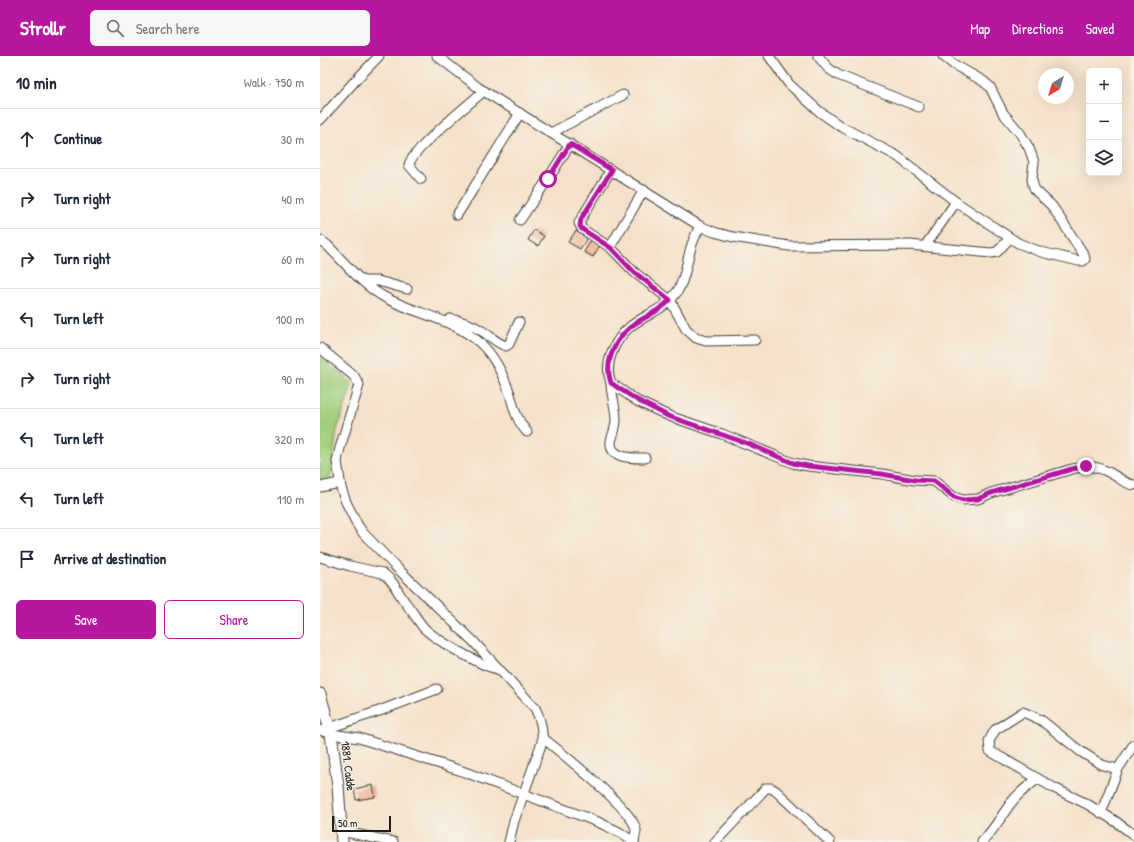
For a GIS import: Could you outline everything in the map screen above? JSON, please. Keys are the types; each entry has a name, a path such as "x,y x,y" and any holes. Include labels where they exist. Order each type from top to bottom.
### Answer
{"street":[{"path":"320,120 379,56"},
{"path":"437,56 484,91 700,226 714,232 733,237 789,246 910,245 991,253 997,252 1010,238"},
{"path":"769,56 789,84 820,112 840,126 897,156 956,202 1010,238 1026,247 1041,252 1083,261 1085,259 1084,255 1052,206 1035,190 1032,180 1034,162 1029,148 1020,133 1003,113 993,91 983,81 953,64 943,56"},
{"path":"818,56 828,68 838,74 919,107"},
{"path":"421,179 409,165 410,159 430,138 484,91"},
{"path":"550,132 623,95"},
{"path":"457,215 520,113"},
{"path":"520,220 570,144"},
{"path":"612,170 580,223 582,229 610,247 634,272 670,300 686,329 696,338 706,341 755,340"},
{"path":"610,247 644,190"},
{"path":"925,246 956,202"},
{"path":"645,458 624,457 615,452 612,448 616,418 611,395 611,383 608,367 613,350 619,339 630,327 665,306 676,292 682,281 693,242 700,226"},
{"path":"320,240 327,245 363,281 385,297 440,320 468,334 480,343 491,354 501,372 518,419 528,432"},
{"path":"363,281 378,281 407,289"},
{"path":"440,320 453,320 472,326 506,346 509,344 519,322"},
{"path":"320,348 354,376 359,385 337,461 340,483 346,502 358,526 395,566 472,640 499,669 535,708 542,724 543,738 514,821 509,842"},
{"path":"611,383 637,400 668,416 729,437 793,463 882,474 915,480 934,481 954,497 963,500 978,499 991,493 1086,466 1101,469 1128,484 1134,485"},
{"path":"320,487 340,483"},
{"path":"320,557 350,566 382,573 387,576 403,600 428,632 449,646 485,664 499,669"},
{"path":"387,576 395,566"},
{"path":"327,731 437,689"},
{"name":"1881. Cadde","path":"320,694 338,786 342,837"},
{"path":"1118,769 1102,765 1080,751 1041,720 1023,712 995,730 989,741 990,751 1038,779 1087,804 1134,835"},
{"path":"327,731 359,738 462,771 598,822 619,832 634,842 636,829 618,804 590,777 543,738"},
{"path":"1101,813 1118,769 1134,744"},
{"path":"982,842 1000,820 1015,797 1038,779"},
{"path":"715,842 766,788 771,788 830,842"},
{"path":"342,837 393,842"}],"green space":[{"path":"320,357 350,381 351,388 337,430 331,474 327,481 320,483"}],"building":[{"path":"534,230 544,236 538,246 528,240"},
{"path":"576,231 587,238 580,249 568,242"},
{"path":"591,240 600,245 593,257 584,252"},
{"path":"373,785 375,797 356,800 354,789"}],"route":[{"path":"548,179 570,144 612,170 581,219 580,226 582,229 611,248 634,272 670,300 665,306 630,327 619,339 609,359 608,374 611,383 637,400 668,416 749,444 793,463 882,474 915,480 930,480 938,483 954,497 963,500 978,499 991,493 1086,466"}]}
